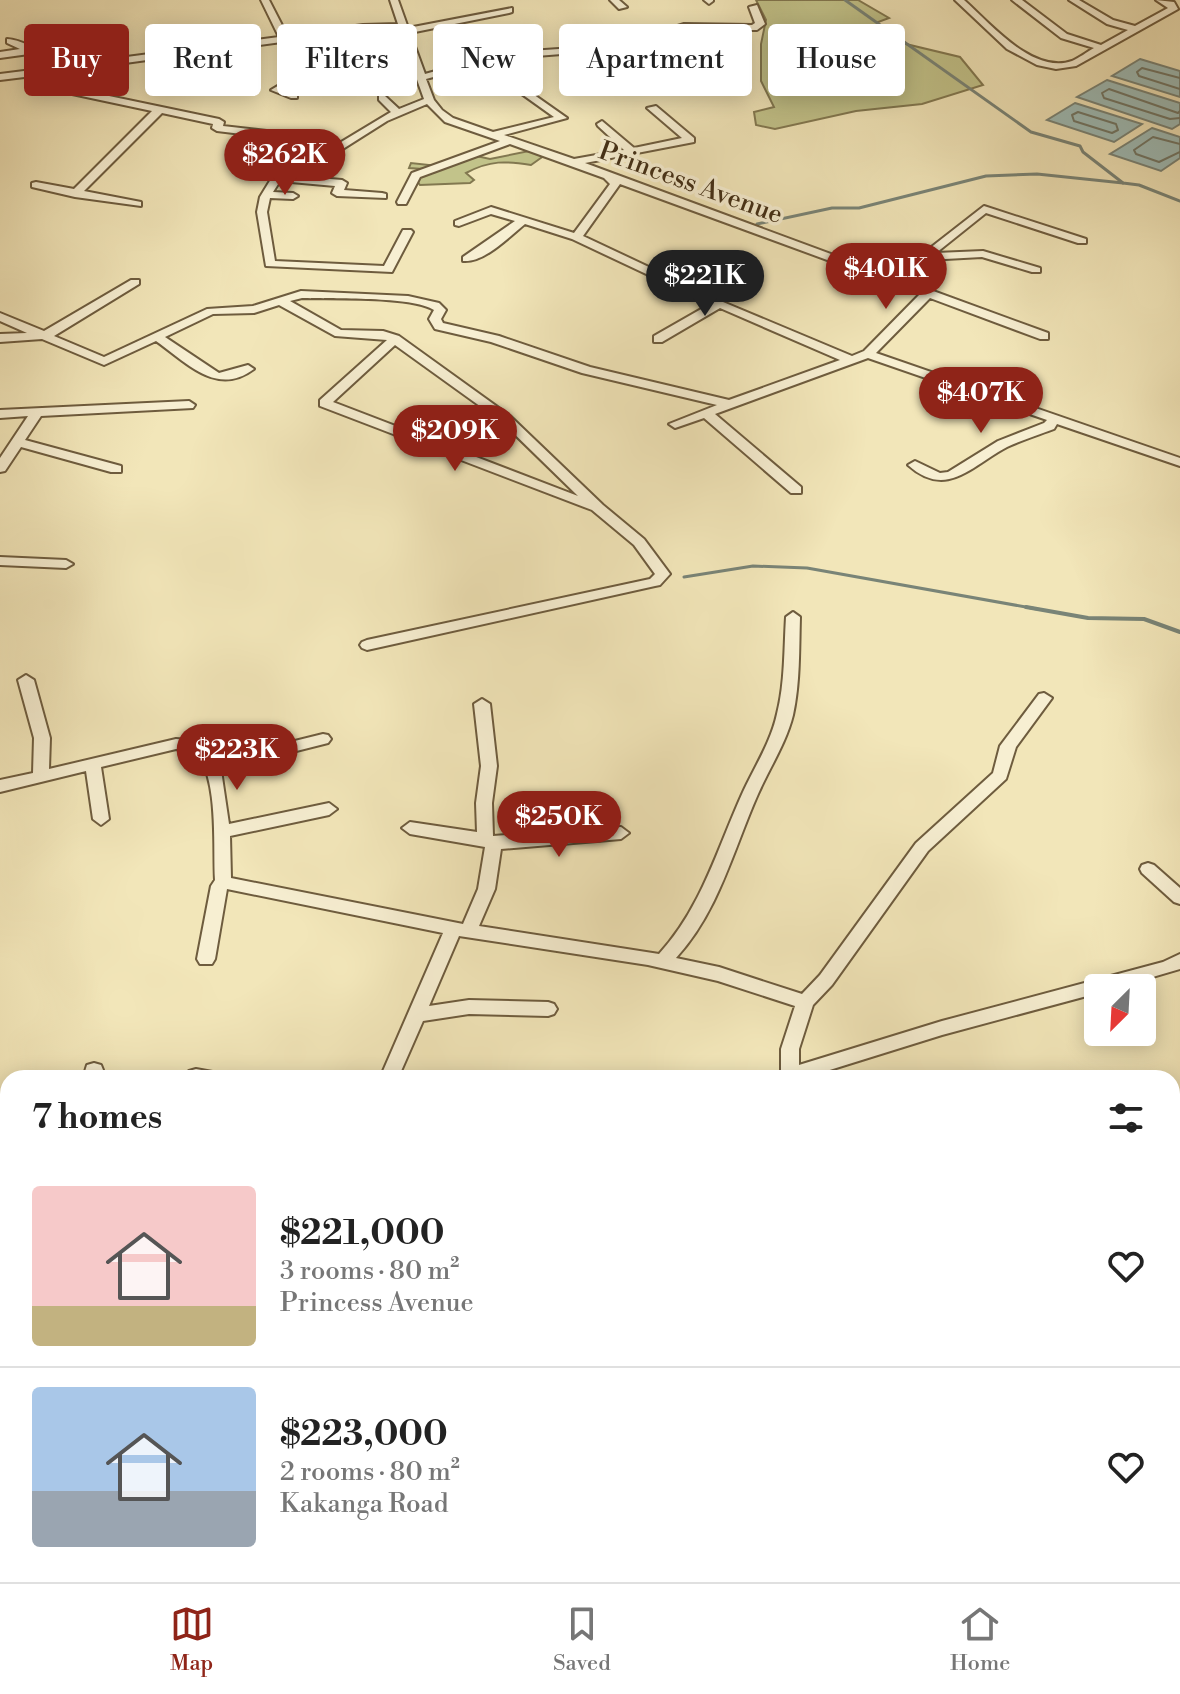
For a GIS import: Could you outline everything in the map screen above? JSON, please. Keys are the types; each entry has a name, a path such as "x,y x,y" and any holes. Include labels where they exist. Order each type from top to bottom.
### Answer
{"street":[{"path":"265,0 277,24"},
{"path":"394,0 403,24"},
{"path":"959,0 1026,59 1051,66 1070,65 1171,11 1173,6 1160,0"},
{"path":"1016,0 1064,36 1103,48"},
{"path":"1073,0 1110,22 1137,30"},
{"path":"752,26 759,26 754,7"},
{"path":"417,31 509,10"},
{"path":"10,41 24,48"},
{"path":"0,55 24,52"},
{"path":"423,77 500,56 559,53"},
{"path":"407,232 388,270 270,264 262,212 266,195 289,163 315,162 398,113 429,100 417,61"},
{"path":"0,77 24,74"},
{"path":"96,96 219,122 217,128 301,138"},
{"path":"491,135 562,118 530,96"},
{"path":"382,98 398,113"},
{"name":"Princess Avenue","path":"429,100 446,118 1044,336"},
{"path":"574,163 690,140 652,108"},
{"path":"75,194 160,109"},
{"path":"198,117 209,111"},
{"path":"602,124 633,152"},
{"path":"402,202 416,175 509,141"},
{"path":"576,237 613,190 615,184 609,177"},
{"path":"276,178 342,183 337,193 382,196"},
{"path":"36,185 137,204"},
{"path":"266,195 293,196"},
{"path":"896,280 984,209 1082,241"},
{"path":"459,223 491,210 576,237 719,304 851,360"},
{"path":"467,259 523,221"},
{"path":"924,257 983,254 1036,270"},
{"path":"0,338 47,335 135,282"},
{"path":"675,424 868,354 929,292"},
{"path":"0,317 104,361 211,311 254,309 301,294 408,299 435,305 440,310 435,319 439,326 495,339 586,370 730,404"},
{"path":"282,302 339,333 383,335 395,339 498,412 598,508 639,542 663,574 655,582 367,645"},
{"path":"658,339 719,304"},
{"path":"157,337 216,377 248,369"},
{"path":"395,339 324,403 598,508"},
{"path":"868,354 1180,462"},
{"path":"0,414 189,405"},
{"path":"705,412 796,490"},
{"path":"0,468 37,413"},
{"path":"915,465 938,477 951,476 991,450 1049,426 1054,419"},
{"path":"19,442 116,469"},
{"path":"0,561 66,564"},
{"path":"663,961 688,933 705,905 751,791 778,737 788,689 793,617"},
{"path":"26,680 42,738 41,777"},
{"path":"790,1070 790,1049 805,1002 826,980 922,847 1000,775 1008,746 1044,698"},
{"path":"392,1070 415,1015 460,930 486,893 493,869 484,803 489,766 482,704"},
{"path":"212,767 323,739"},
{"path":"0,786 186,743 204,748 212,767 221,832 223,882 219,886 206,959"},
{"path":"93,765 101,819"},
{"path":"221,832 329,809"},
{"path":"410,828 489,842 621,833"},
{"path":"1148,869 1180,898"},
{"path":"223,882 460,930 663,961 719,974 805,1002"},
{"path":"812,1070 942,1028 1168,967 1180,961"},
{"path":"415,1015 469,1007 548,1009"}],"green space":[{"path":"756,0 858,0 889,18 879,24 768,24 768,95 761,81 761,44 766,20"},
{"path":"905,42 960,57 983,85 922,104 856,111 775,129 756,125 754,112 774,107 768,96 905,96"},
{"path":"534,150 545,155 531,165 506,162 483,166 466,173 474,180 470,183 420,185 417,181 422,169 409,168 411,163 438,166 472,155 490,159"}],"water":[{"path":"1140,59 1180,71 1180,97 1112,76"},
{"path":"1107,80 1180,103 1180,124 1172,129 1077,97"},
{"path":"1075,103 1142,124 1114,142 1047,120"},
{"path":"1152,128 1180,137 1180,158 1161,171 1110,154"}],"waterway":[{"path":"845,0 1031,132 1080,146 1083,152 1123,183"},
{"path":"757,224 832,208 859,208 986,176 1037,174 1123,183"},
{"path":"1123,183 1139,185 1180,201"},
{"path":"684,577 753,566 807,568 1037,609"},
{"path":"1026,607 1088,618 1144,619 1180,632"}]}
